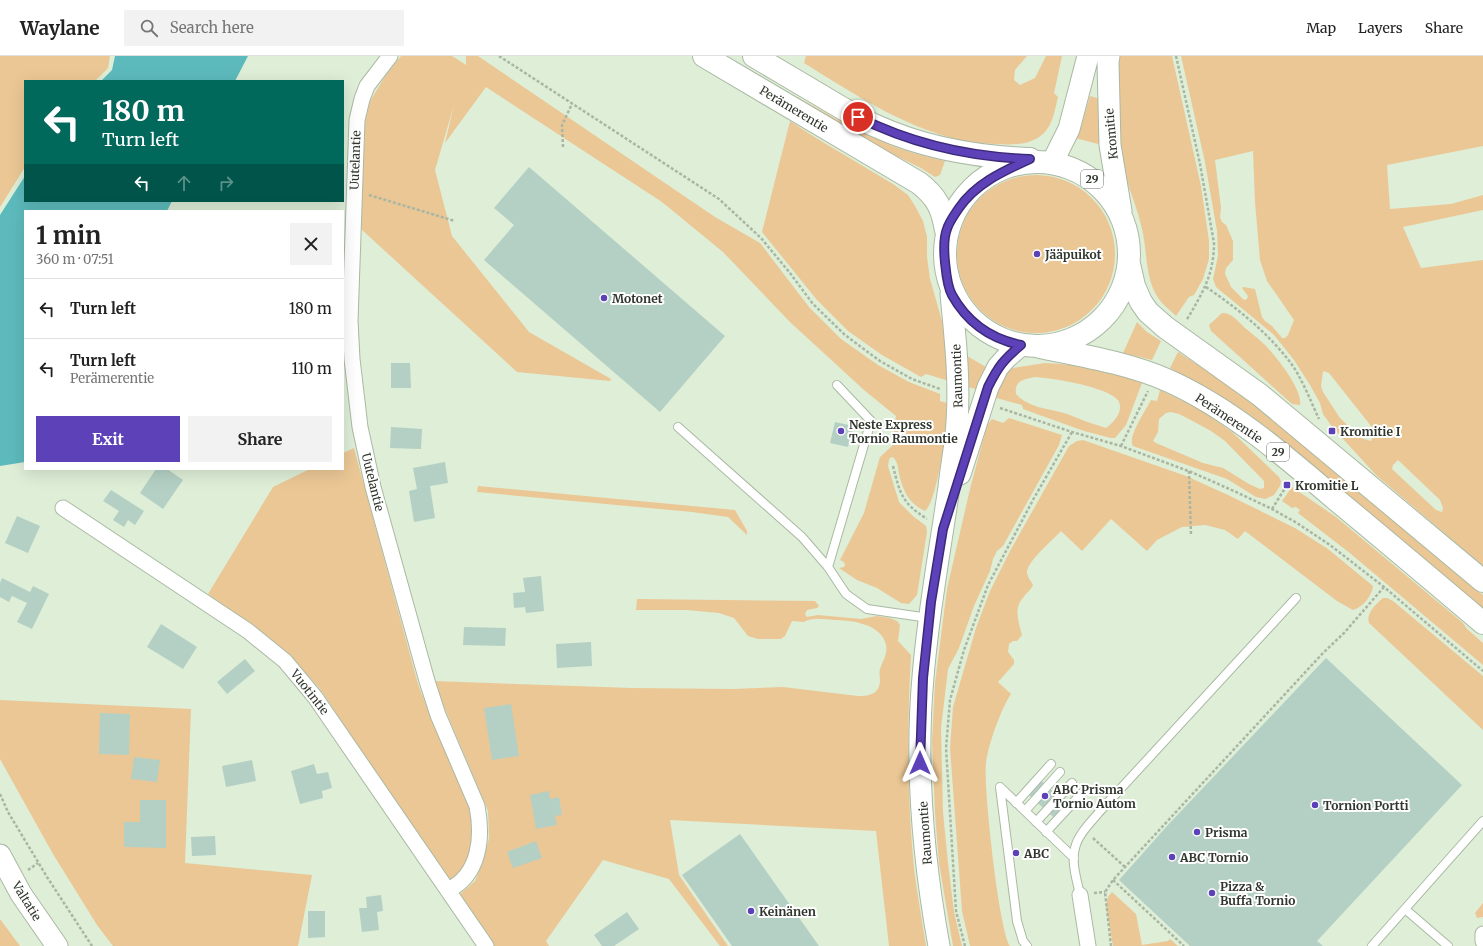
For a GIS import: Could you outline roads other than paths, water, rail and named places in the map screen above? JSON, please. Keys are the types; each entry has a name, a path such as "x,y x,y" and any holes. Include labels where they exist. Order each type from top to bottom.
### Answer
{"highway":[{"name":"Perämerentie","path":"704,56 919,183 930,192 938,203 943,214 946,230"},
{"name":"Perämerentie","path":"754,56 876,126 959,152 998,158 1030,159"},
{"name":"29","path":"1129,264 1121,292 1108,310 1092,324 1073,334 1029,346 1006,342 990,335 978,327 966,315 951,294 946,272 944,252 946,230 959,208 969,195 985,182 1030,159 1053,161 1074,168 1091,178 1108,193 1122,211 1128,238 1129,264 1134,286 1141,302 1148,312 1165,327 1260,395 1483,581"},
{"name":"Perämerentie","path":"1029,346 1087,356 1134,367 1169,381 1204,398 1307,475 1483,623"}],"main road":[{"path":"1053,161 1069,129 1088,56"},
{"name":"Kromitie","path":"1110,56 1108,62 1110,145 1122,211"},
{"name":"Raumontie","path":"939,946 932,909 927,868 920,763 923,678 929,618 957,424 959,377 951,294"},
{"name":"Raumontie","path":"943,529 988,387 998,367 1006,358 1029,346"},
{"name":"Valtatie","path":"0,855 21,894 57,946"}],"street":[{"name":"Uutelantie","path":"390,56 368,86 362,99 357,120 350,321 352,359 360,427 373,487 426,681 438,715 477,806 480,820 479,843 473,864 460,883 448,890"},
{"name":"Vuotintie","path":"63,508 248,631 285,661 316,697 486,946"},
{"path":"1080,894 1088,946"},
{"path":"1483,934 1483,941"}],"lane":[{"path":"828,567 871,421 837,385"},
{"path":"678,427 802,537 828,567 846,594 867,608 929,618"},
{"path":"1080,894 1074,858 1075,848 1085,831 1101,810 1296,598"},
{"path":"1016,803 1051,764"},
{"path":"1026,811 1060,772"},
{"path":"1036,822 1072,783"},
{"path":"1027,946 1023,941 1017,921 1000,787 1074,858"},
{"path":"1046,832 1082,793"},
{"path":"1372,946 1483,821"},
{"path":"1405,909 1448,946"}],"water":[{"path":"115,56 248,56 236,80 102,80 112,70"},
{"path":"24,178 24,202 172,202 168,210 24,210 24,462 0,466 0,215"}],"place":[{"name":"Jääpuikot","path":"1037,254"},
{"name":"Motonet","path":"604,298"},
{"name":"Neste Express Tornio Raumontie","path":"841,431"},
{"name":"Kromitie I","path":"1332,431"},
{"name":"Kromitie L","path":"1287,485"},
{"name":"ABC Prisma Tornio Autom","path":"1045,796"},
{"name":"Tornion Portti","path":"1315,805"},
{"name":"Prisma","path":"1197,832"},
{"name":"ABC","path":"1016,853"},
{"name":"ABC Tornio","path":"1172,857"},
{"name":"Pizza & Buffa Tornio","path":"1212,893"},
{"name":"Keinänen","path":"751,911"}]}
